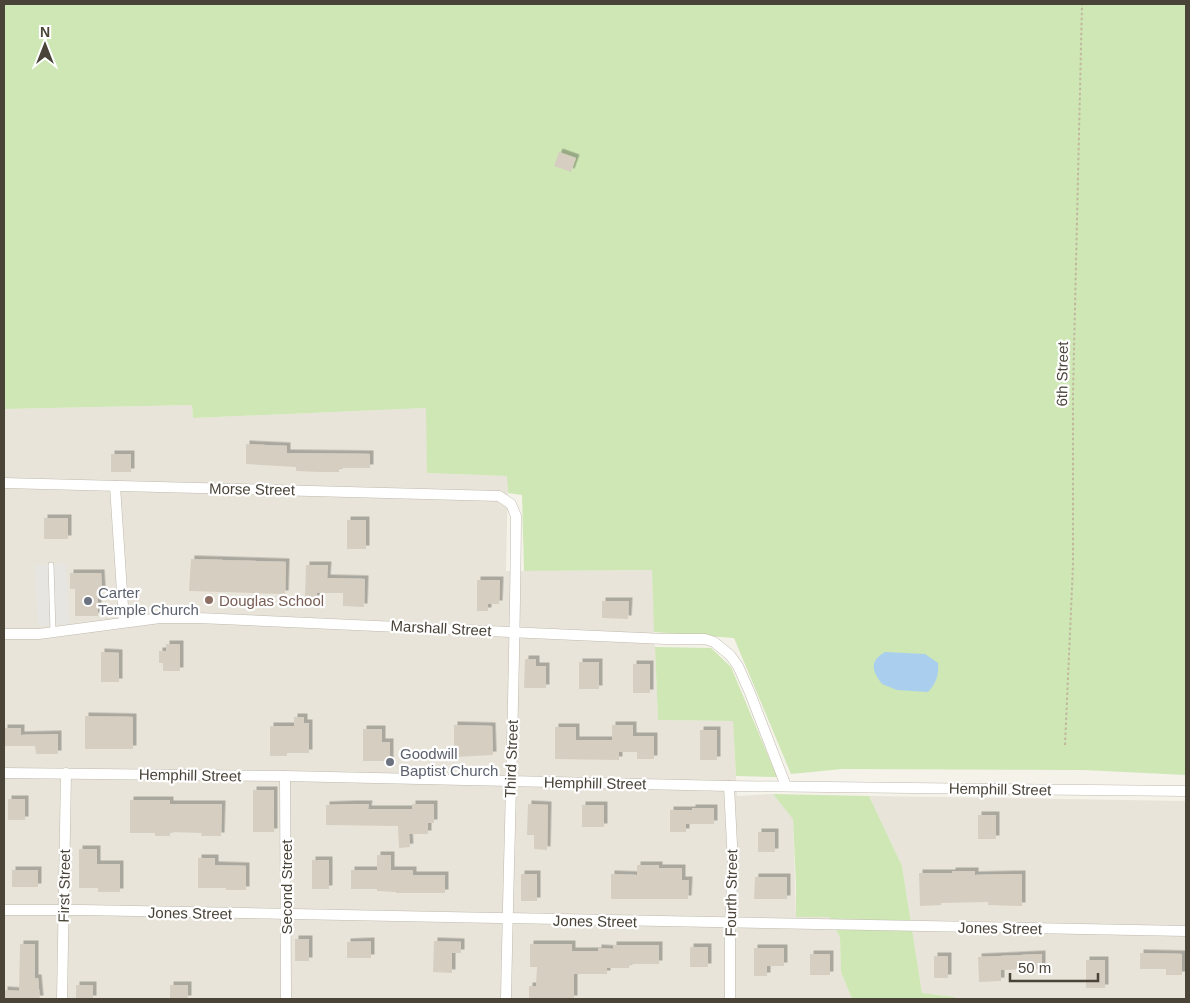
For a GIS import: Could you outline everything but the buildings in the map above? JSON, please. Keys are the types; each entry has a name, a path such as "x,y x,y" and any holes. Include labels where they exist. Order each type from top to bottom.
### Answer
{"street":[{"name":"Morse Street","path":"4,483 499,496"},
{"path":"115,486 124,622"},
{"name":"Third Street","path":"499,496 511,504 516,516 506,999"},
{"name":"Marshall Street","path":"4,634 53,632 160,618 198,618 665,639 705,639 714,642 730,654 738,666 758,711 786,786"},
{"name":"Hemphill Street","path":"4,773 285,776 729,786 1186,791"},
{"name":"First Street","path":"62,999 66,773"},
{"name":"Second Street","path":"285,776 286,999"},
{"name":"Fourth Street","path":"729,786 733,864 730,923 730,999"},
{"name":"Jones Street","path":"4,910 1186,931"}],"lane":[{"path":"51,565 53,632"}],"path":[{"name":"6th Street","path":"1065,745 1073,564 1073,384 1082,4"}],"shaded area":[{"path":"192,405 193,418 427,408 427,473 508,476 506,571 652,570 658,720 733,721 737,796 773,794 793,818 796,917 829,917 840,937 841,972 852,999 4,999 4,409"},
{"path":"66,564 69,625 38,626 35,565"},
{"path":"869,796 1186,801 1186,999 955,999 955,997 922,993 902,866"}],"green space":[{"path":"4,4 1186,4 1186,775 1083,770 842,769 791,774 734,638 654,632 652,570 524,571 522,495 508,493 507,476 427,473 426,408 193,418 192,405 4,409"},
{"path":"655,647 711,648 731,667 777,777 736,776 733,721 658,720"},
{"path":"773,794 869,796 902,866 922,993 955,997 955,999 852,999 841,972 840,937 829,917 796,917 793,819"}],"water":[{"path":"885,652 925,654 938,663 938,672 933,686 928,692 897,690 882,684 874,671 874,663"}],"place":[{"name":"Douglas School","path":"209,600"},
{"name":"Carter Temple Church","path":"88,601"},
{"name":"Goodwill Baptist Church","path":"390,762"}]}
